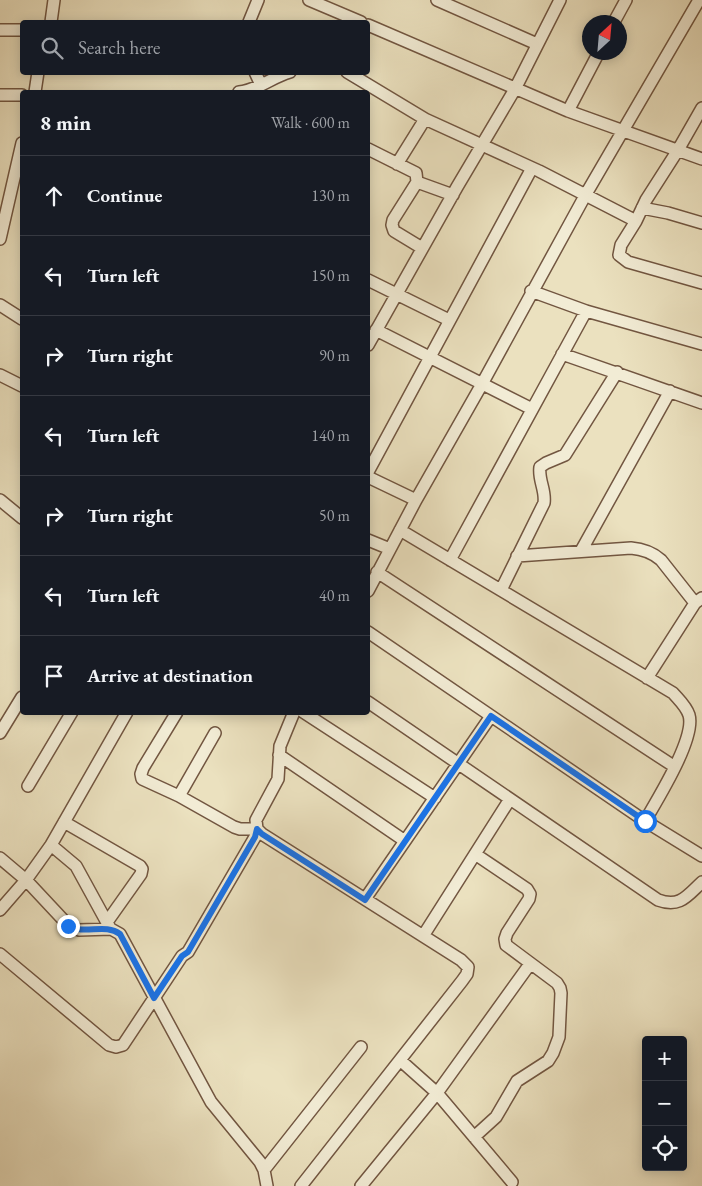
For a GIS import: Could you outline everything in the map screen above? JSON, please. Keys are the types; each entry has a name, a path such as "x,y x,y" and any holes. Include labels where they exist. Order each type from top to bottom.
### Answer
{"street":[{"path":"51,20 54,0"},
{"path":"250,20 258,0"},
{"path":"309,0 356,20"},
{"path":"438,0 537,44"},
{"path":"370,341 422,248 516,89 560,0"},
{"path":"618,15 626,0"},
{"path":"370,587 416,500 586,194 699,0"},
{"path":"370,26 568,111 702,159"},
{"path":"0,30 20,30"},
{"path":"568,111 595,60"},
{"path":"35,90 38,75"},
{"path":"255,75 256,89 282,75"},
{"path":"352,75 425,119 586,194 636,221"},
{"path":"0,95 20,95"},
{"path":"702,108 621,245 619,255 628,262 702,283"},
{"path":"397,164 425,119"},
{"path":"370,150 416,173 417,182 393,220 392,226 394,231 422,248"},
{"path":"0,238 20,157"},
{"path":"370,468 532,168"},
{"path":"417,182 453,195"},
{"path":"642,208 702,223"},
{"path":"370,281 449,320"},
{"path":"532,291 586,311 702,344"},
{"path":"0,305 20,318"},
{"path":"450,560 586,311"},
{"path":"376,330 532,409"},
{"path":"562,354 702,404"},
{"path":"501,590 544,503 545,490 539,474 540,467 546,462 565,456 616,372"},
{"path":"0,375 20,385"},
{"path":"582,551 670,391"},
{"path":"370,479 416,500"},
{"path":"0,500 20,516"},
{"path":"400,530 673,693 682,703 689,716 688,735 675,767 645,821"},
{"path":"370,541 390,549"},
{"path":"517,556 632,548 655,554 698,601 647,678"},
{"path":"377,572 675,767"},
{"path":"370,633 645,821 702,856"},
{"path":"0,734 20,700"},
{"path":"370,703 658,900 667,903 682,901 702,882"},
{"path":"28,786 70,715"},
{"path":"0,910 26,880 51,845 125,715"},
{"path":"175,715 143,768 142,779 179,796 234,827 257,829 262,834 461,960 468,967 467,974 300,1186"},
{"path":"0,954 109,1046 116,1047 122,1045 182,956 188,952 255,837 257,829 256,820 278,779 280,771 280,746 293,715"},
{"path":"308,715 435,798"},
{"path":"365,900 491,716"},
{"path":"179,796 216,733"},
{"path":"279,755 405,841"},
{"path":"423,936 510,800"},
{"path":"64,822 140,866 142,869 141,874 109,926"},
{"path":"51,845 76,866 109,926 120,934 211,1102 254,1153 264,1170 266,1186"},
{"path":"474,1137 496,1117 517,1081 548,1061 559,1037 561,993 557,983 506,945 507,933 529,899 530,894 527,889 475,854"},
{"path":"0,858 26,880 68,926 78,930 109,926"},
{"path":"361,1186 437,1093 530,964"},
{"path":"264,1170 361,1047"},
{"path":"400,1060 437,1093 512,1182"}],"route":[{"path":"68,926 78,930 111,929 120,934 154,998 182,956 188,952 255,837 257,829 365,900 491,716 645,821"}]}
